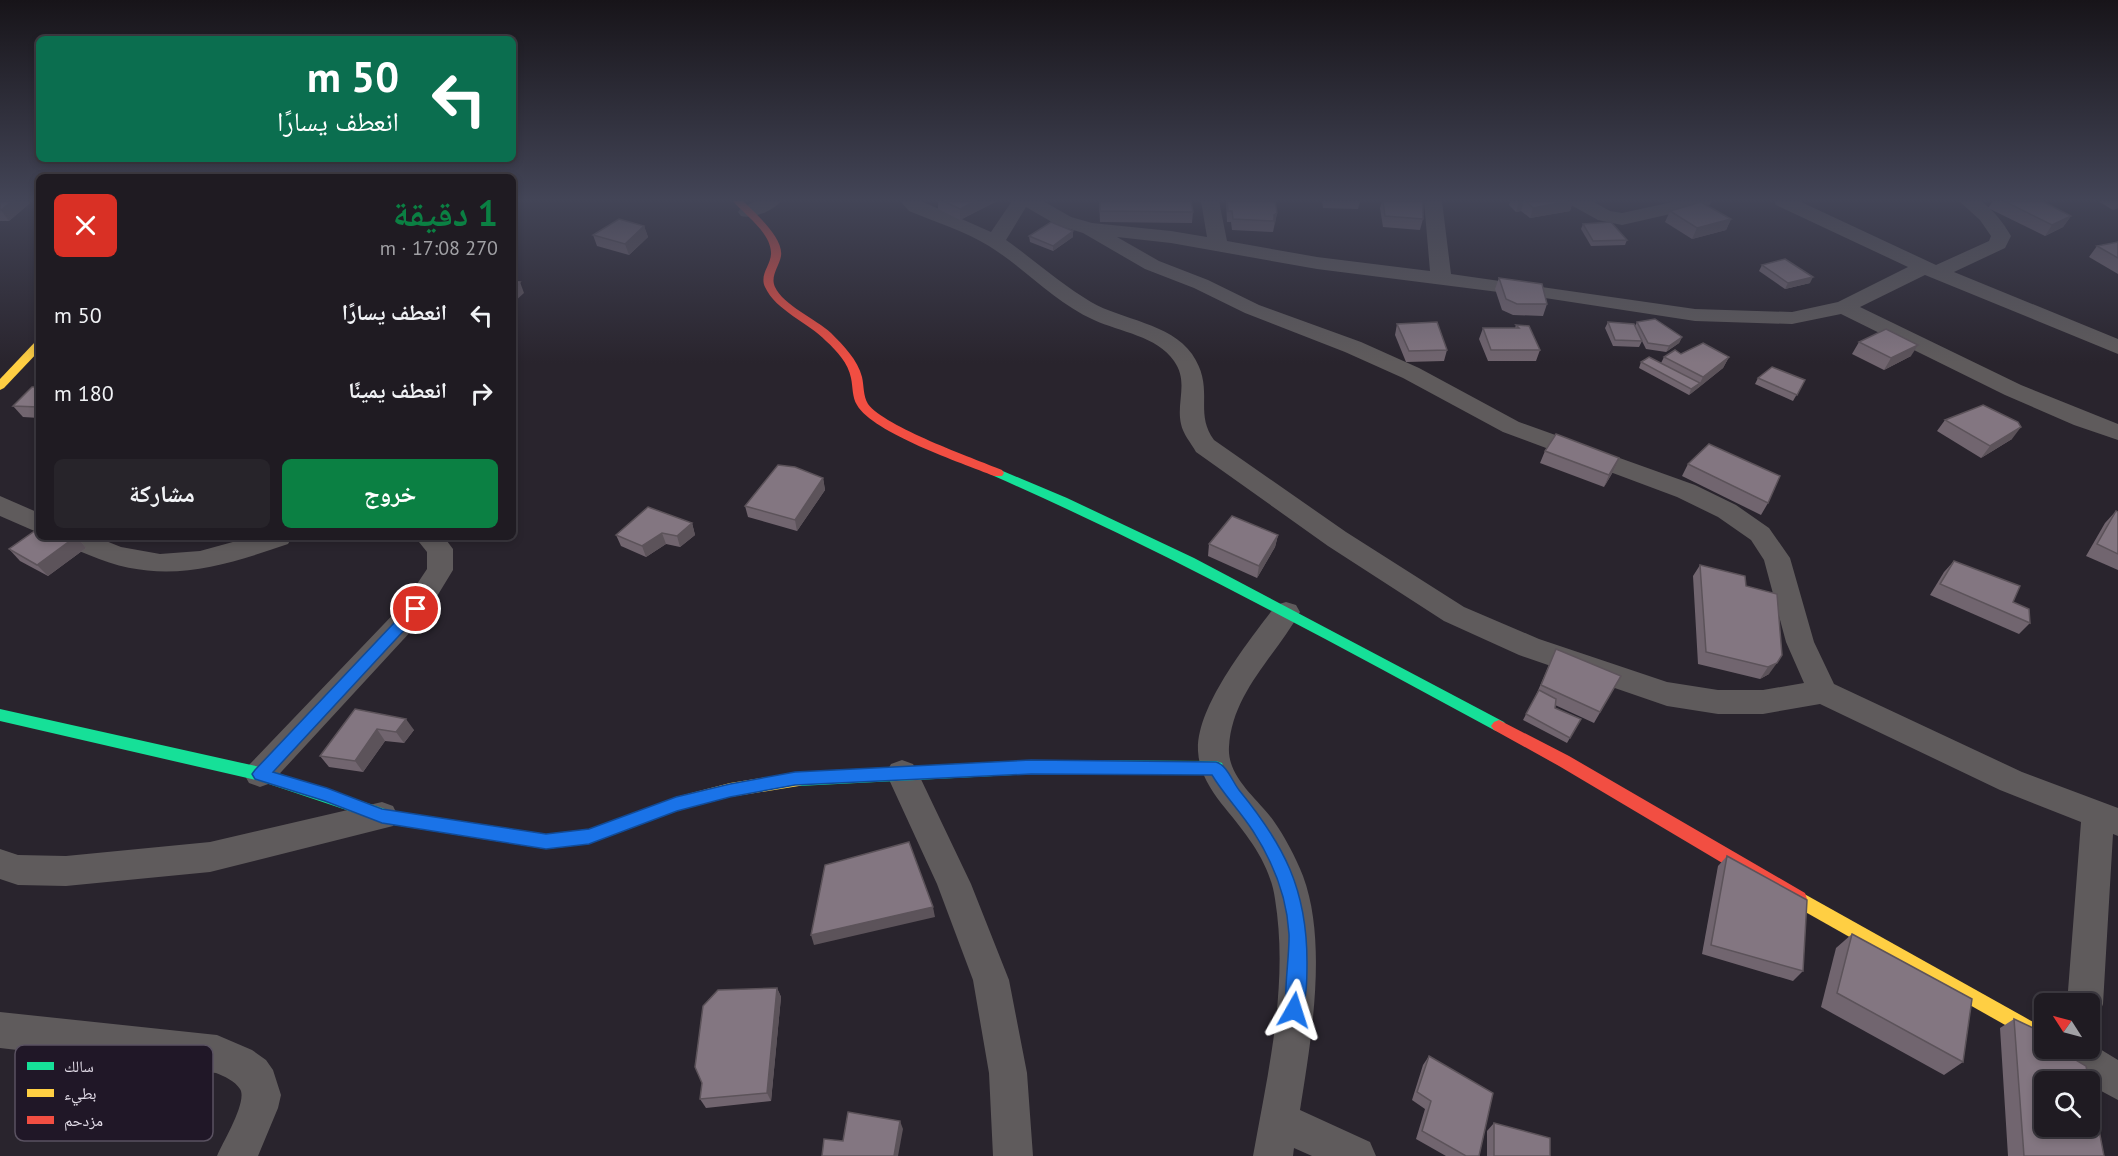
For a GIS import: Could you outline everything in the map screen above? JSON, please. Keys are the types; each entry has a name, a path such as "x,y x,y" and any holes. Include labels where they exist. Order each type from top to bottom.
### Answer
{"street":[{"path":"775,255 768,276 770,288 784,302 824,332 848,358 863,405 878,418 912,437 1070,503 1203,567 1563,761 1759,876 2034,1032"},
{"path":"1013,255 1078,303 1101,316 1152,334 1174,348 1189,366 1195,385 1192,418 1196,433 1205,446 1337,539 1454,614 1529,647 1667,694 1718,702 1763,702 1822,692 1938,748 2108,819 2086,993"},
{"path":"1133,255 1202,284 1252,309 1353,347 1411,373 1511,427 1686,491 1727,510 1760,534 1777,558 1800,642 1822,692"},
{"path":"1270,255 1695,315 1792,318 1844,307 1930,269 1968,255"},
{"path":"1438,255 1441,278"},
{"path":"1899,255 2118,346"},
{"path":"1844,307 2012,390 2077,419 2118,432"},
{"path":"0,386 36,347"},
{"path":"0,505 36,523"},
{"path":"78,540 118,556 159,564 199,562 269,540"},
{"path":"260,774 416,609 440,570 440,549 431,540"},
{"path":"1286,612 1248,666 1218,722 1213,742 1216,768 1230,790 1258,824 1278,860 1292,894 1298,933 1298,978 1276,1138 1356,1156"},
{"path":"0,715 260,774 327,795 382,816 546,842 589,837 676,804 730,790 795,779 1031,767 1216,768"},
{"path":"902,773 954,884 991,980 1008,1073 1013,1156"},
{"path":"0,864 18,870 66,871 210,857 382,816"},
{"path":"0,1030 136,1045"},
{"path":"213,1054 236,1061 253,1071 262,1087 260,1108 237,1156"},
{"path":"2085,1059 2118,1081"}],"building":[{"path":"1785,259 1813,277 1788,283 1762,265"},
{"path":"1499,278 1542,284 1547,304 1517,304 1506,299"},
{"path":"1655,319 1682,337 1669,346 1648,343 1637,322"},
{"path":"1437,322 1447,350 1409,351 1397,324"},
{"path":"1608,322 1634,324 1642,341 1615,340"},
{"path":"1516,325 1529,326 1540,350 1491,350 1483,328 1519,328"},
{"path":"1886,329 1918,345 1891,358 1859,342"},
{"path":"1703,343 1729,357 1703,377 1664,357 1675,350 1681,354"},
{"path":"1649,357 1700,383 1691,389 1641,362"},
{"path":"1772,367 1805,380 1797,395 1758,378"},
{"path":"32,387 36,387 36,407 13,406"},
{"path":"1983,405 2018,422 2021,427 1990,446 1945,420"},
{"path":"1556,434 1619,458 1609,475 1545,451"},
{"path":"1709,444 1780,476 1768,503 1688,464"},
{"path":"778,465 795,467 823,478 795,520 745,506"},
{"path":"648,507 692,523 677,536 662,533 642,546 616,535"},
{"path":"2116,511 2118,512 2118,554 2097,544"},
{"path":"1232,516 1278,535 1259,566 1209,544"},
{"path":"36,530 36,540 71,540 37,565 9,549"},
{"path":"1954,561 2020,586 2013,602 2029,609 2030,623 1940,584"},
{"path":"1700,565 1745,576 1746,586 1777,594 1782,655 1777,663 1768,667 1706,652"},
{"path":"1556,649 1621,676 1600,712 1541,685"},
{"path":"1539,690 1556,699 1555,708 1581,719 1570,738 1526,714"},
{"path":"355,709 406,719 396,732 377,729 355,761 320,756"},
{"path":"909,842 933,907 811,935 825,865"},
{"path":"1727,856 1807,900 1803,971 1711,945"},
{"path":"1852,934 1972,999 1963,1062 1837,993"},
{"path":"777,988 767,1093 700,1099 702,1083 695,1067 703,1006 718,990"},
{"path":"2014,1019 2034,1028 2034,1059 2074,1059 2086,1066 2087,1071 2034,1071 2034,1137 2100,1137 2100,1135 2104,1156 2024,1156"},
{"path":"1429,1056 1493,1093 1479,1156 1466,1156 1422,1131 1431,1101 1417,1092"},
{"path":"848,1112 900,1121 894,1156 822,1156 824,1139 843,1141"},
{"path":"1494,1123 1550,1138 1550,1156 1494,1156"}],"traffic: fast":[{"path":"998,473 1189,561 1499,726"},
{"path":"0,715 260,774 388,817"},
{"path":"799,779 1031,767 1216,768"}],"traffic: slow":[{"path":"0,386 36,347"},
{"path":"388,817 546,842 589,837 676,804 730,790 799,779"},
{"path":"1799,899 2034,1032"}],"traffic: jam":[{"path":"775,255 768,278 770,287 780,300 820,329 843,352 856,374 863,405 872,414 905,433 998,473"},
{"path":"1499,726 1564,761 1799,899"}],"route":[{"path":"416,609 260,774 327,795 382,816 546,842 589,837 676,804 730,790 795,779 1031,767 1216,768 1230,790 1258,824 1278,860 1292,894 1298,933 1298,978 1294,1010"}]}
